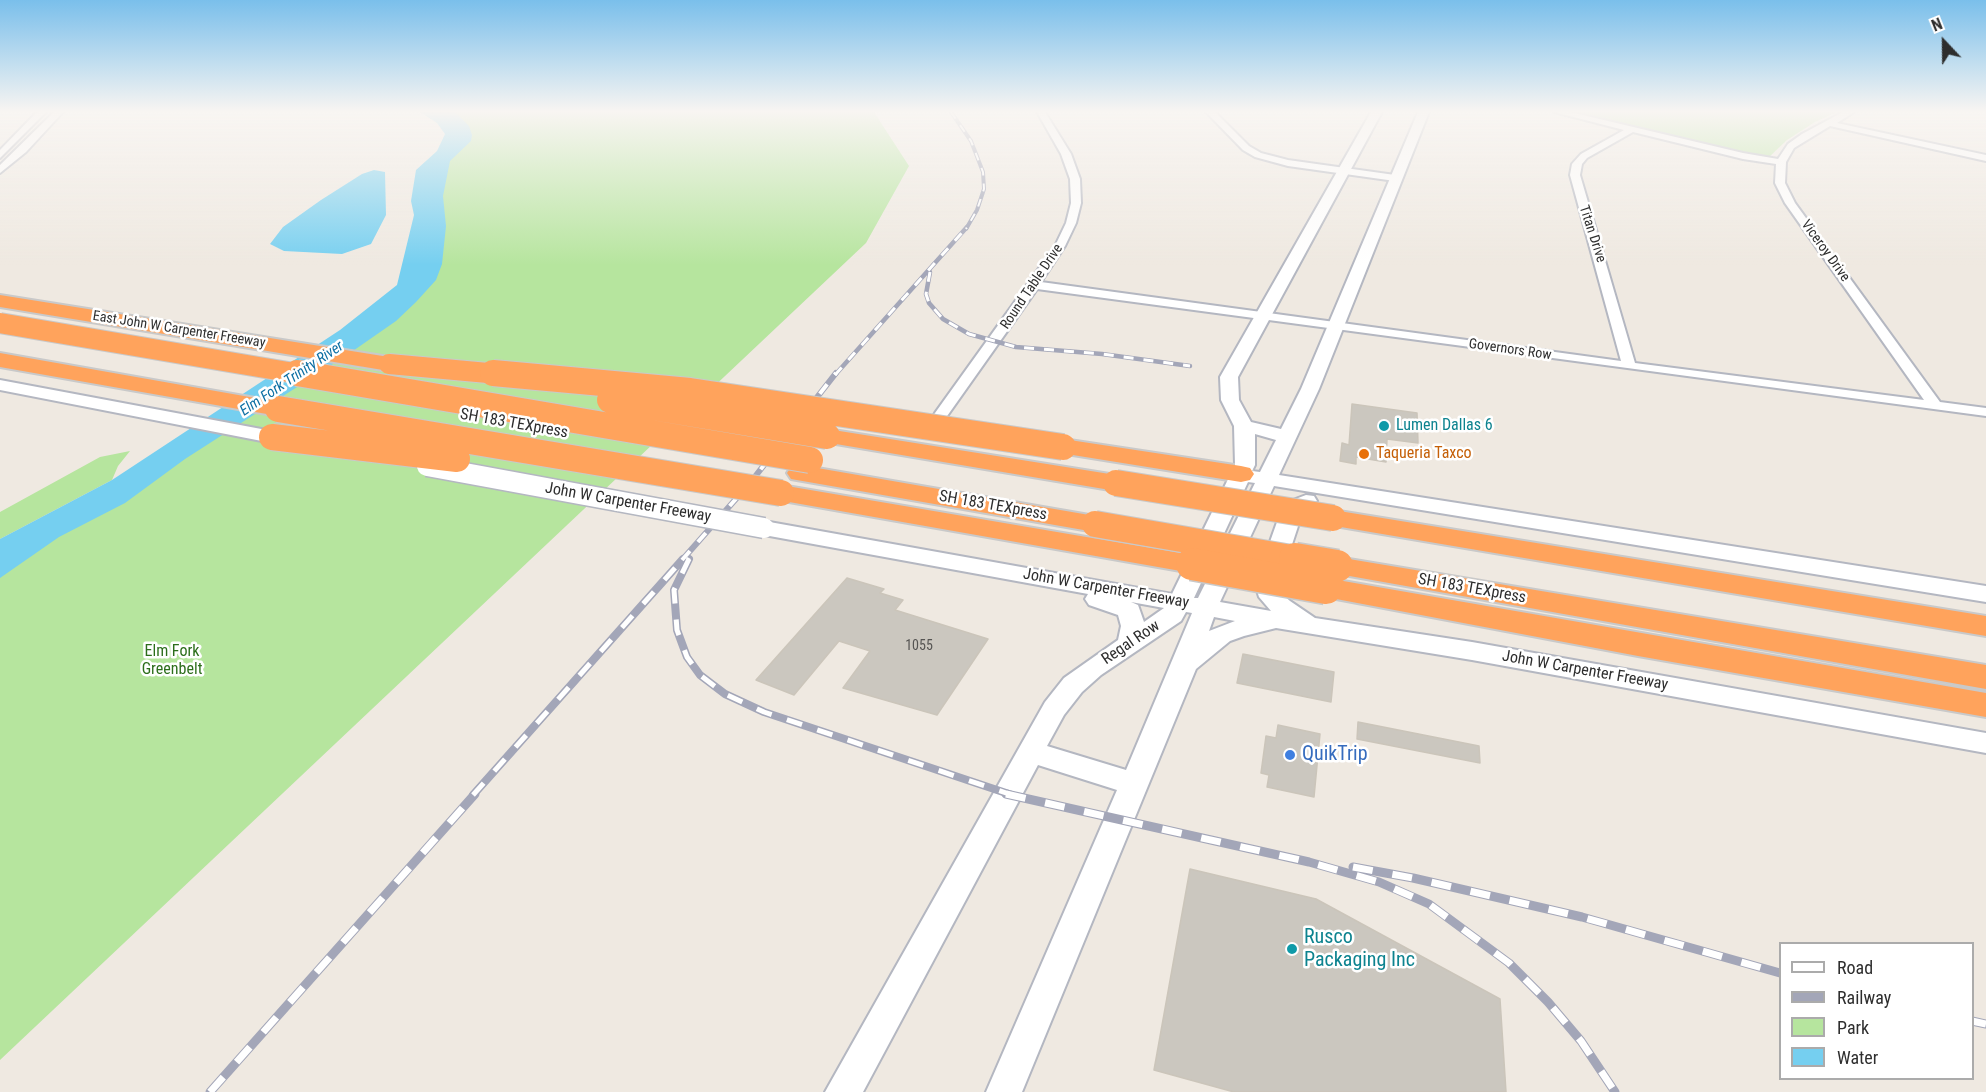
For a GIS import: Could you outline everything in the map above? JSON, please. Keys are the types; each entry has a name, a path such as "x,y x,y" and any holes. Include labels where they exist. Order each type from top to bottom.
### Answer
{"highway":[{"path":"0,295 63,311"},
{"name":"East John W Carpenter Freeway","path":"0,301 389,364"},
{"name":"SH 183 TEXpress","path":"0,323 805,467"},
{"name":"SH 183 TEXpress","path":"0,336 1100,517 1335,568 1986,677"},
{"name":"John W Carpenter Freeway","path":"0,360 279,409 772,509"},
{"path":"389,364 1986,625"},
{"path":"389,364 690,391 1241,474"},
{"path":"272,437 431,455 772,509 981,538 1036,538 1335,568 1638,645 1986,705"},
{"name":"SH 183 TEXpress","path":"1335,568 1986,659"},
{"path":"1638,645 1708,669 1986,721"}],"main road":[{"name":"Regal Row","path":"1004,1092 1185,664 1193,605 1246,455 1244,426 1230,400 1229,377 1348,163"},
{"name":"Regal Row","path":"843,1092 1054,709 1073,686 1092,669 1172,615 1193,605 1267,478 1310,390 1402,163"},
{"path":"0,385 272,437"},
{"path":"1244,426 1284,441 1290,465 1301,474 1317,480 1383,491 1406,500"},
{"path":"1241,474 1986,594"},
{"path":"1303,625 1271,597 1267,584 1293,508 1312,499 1336,495 1388,502 1406,500"},
{"name":"John W Carpenter Freeway","path":"772,509 1043,577 1303,625 1461,650 1986,743"},
{"path":"1043,577 1066,591 1123,607 1133,620 1129,645"},
{"path":"1185,664 1214,640 1229,631 1252,626 1303,625"},
{"path":"1030,752 1135,784"}],"street":[{"name":"Round Table Drive","path":"939,416 1034,285 1067,232 1077,194 1070,163"},
{"path":"1288,163 1395,178"},
{"name":"Titan Drive","path":"1578,163 1575,175 1576,184 1606,279 1629,366"},
{"name":"Viceroy Drive","path":"1781,163 1780,183 1790,203 1935,405"},
{"name":"Governors Row","path":"1034,285 1986,412"}],"green space":[{"name":"Elm Fork Greenbelt","path":"443,163 907,163 909,166 866,243 0,1060 0,567 205,438 429,265 439,168"},
{"path":"130,451 118,466 112,480 0,539 0,512 100,457"}],"water":[{"name":"Elm Fork Trinity River","path":"424,163 450,163 443,196 446,226 442,264 436,280 416,302 396,321 350,353 185,459 125,503 59,537 0,578 0,539 112,480 340,330 397,285 414,215 411,201 416,170"},
{"path":"374,170 385,172 386,215 371,244 342,254 284,251 270,244 283,227 362,174"}],"building":[{"name":"Lumen Dallas 6","path":"1352,404 1417,413 1418,443 1387,439 1386,462 1356,457 1356,464 1340,461 1342,443 1349,445"},
{"path":"847,578 884,589 880,593 903,600 895,610 988,639 937,715 843,688 870,651 839,641 794,695 756,680"},
{"name":"QuikTrip","path":"1243,654 1334,672 1331,702 1237,683"},
{"name":"QuikTrip","path":"1358,722 1479,746 1480,763 1357,739"},
{"name":"QuikTrip","path":"1278,725 1320,734 1314,797 1267,787 1269,775 1261,773 1266,736 1276,738"},
{"name":"Rusco Packaging Inc","path":"1190,869 1316,899 1500,999 1506,1092 1234,1092 1154,1070"}],"railway":[{"path":"966,229 977,210 984,189 983,172 980,163"},
{"path":"835,375 967,227"},
{"path":"930,272 926,294 929,303 943,319 969,334 1016,347 1102,354 1190,366"},
{"path":"682,560 750,483 836,373"},
{"path":"473,795 683,559"},
{"path":"689,559 674,590 677,630 687,657 700,675 725,694 764,712 1012,795"},
{"path":"210,1092 475,794"},
{"path":"1006,794 1309,862 1379,882 1429,904 1509,963 1548,1002 1581,1041 1615,1092"},
{"path":"1353,867 1413,878 1582,917 1779,973"},
{"path":"1974,1021 1986,1024"}],"place":[{"name":"Lumen Dallas 6","path":"1384,426"},
{"name":"Taqueria Taxco","path":"1364,454"},
{"name":"QuikTrip","path":"1290,755"},
{"name":"Rusco Packaging Inc","path":"1292,949"}]}
